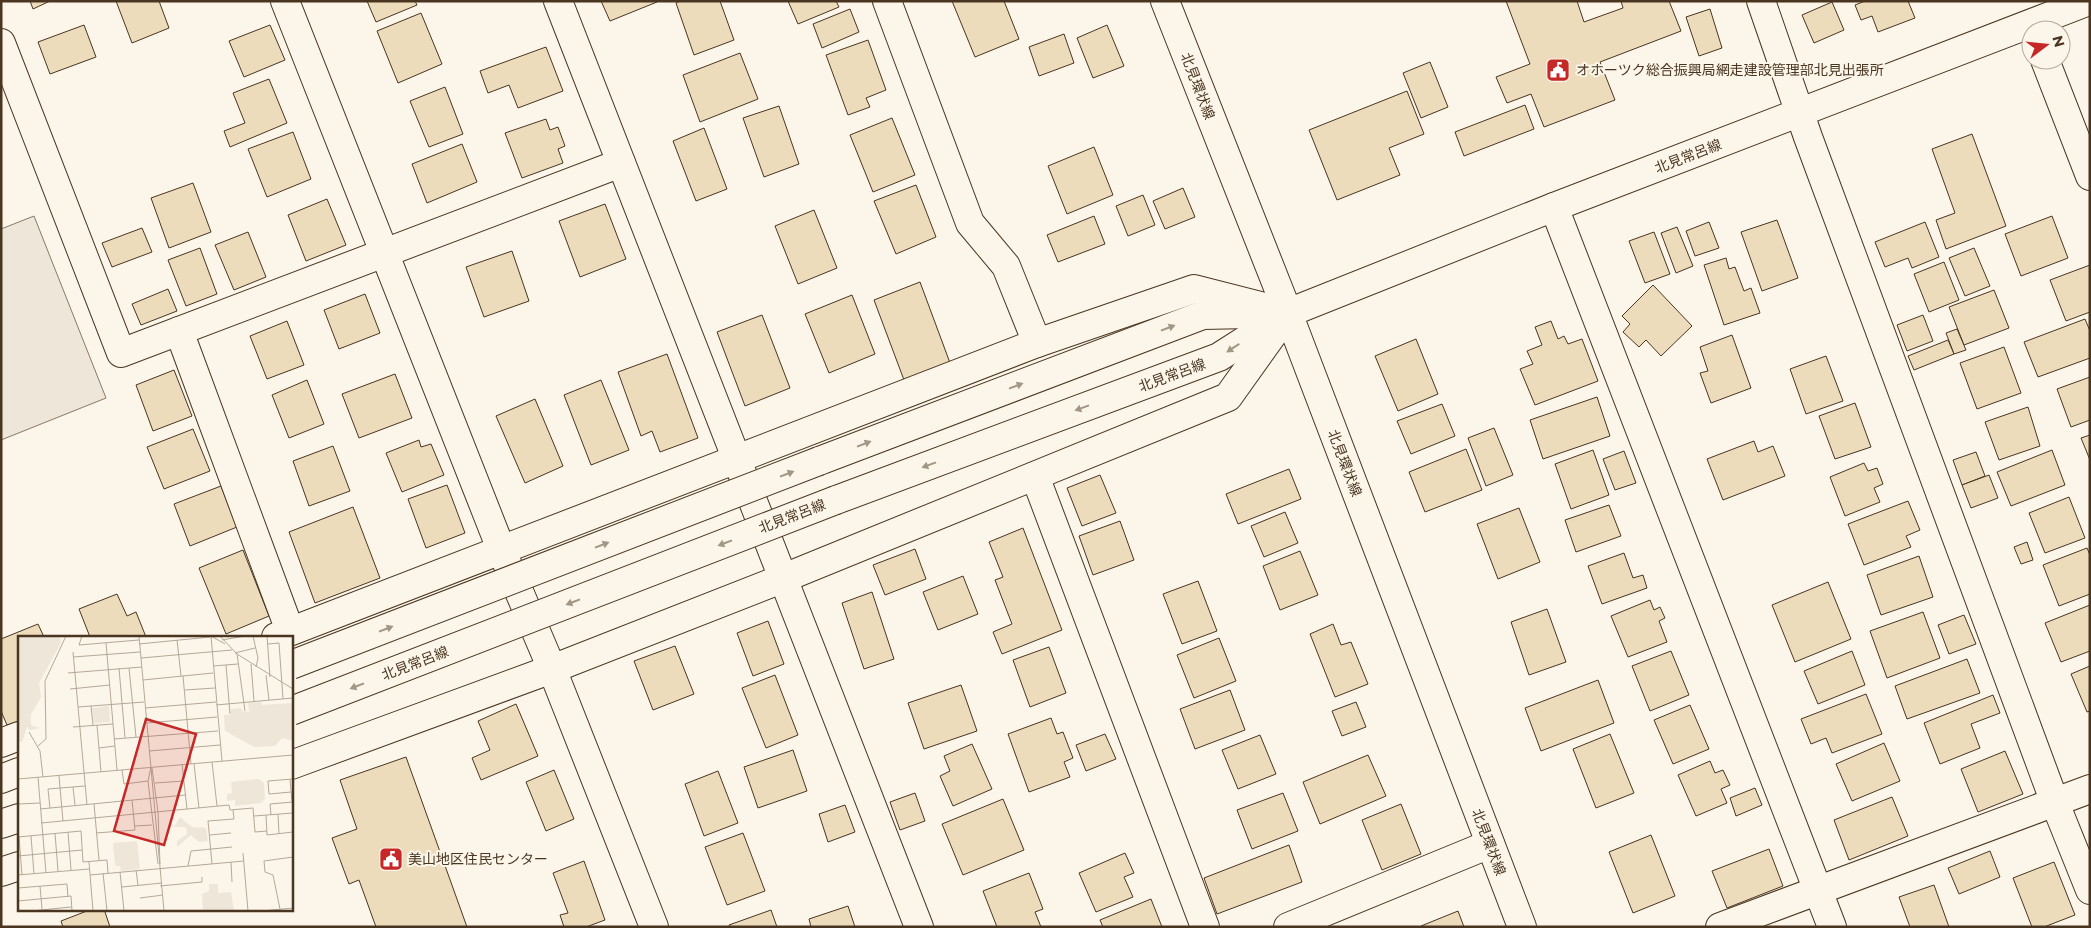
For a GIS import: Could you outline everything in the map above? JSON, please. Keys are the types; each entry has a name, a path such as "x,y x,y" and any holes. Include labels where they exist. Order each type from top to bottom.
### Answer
{"street":[{"path":"285,1 501,549 552,669 654,927"},
{"path":"558,1 919,927"},
{"path":"887,1 970,224 1006,266 1037,342"},
{"name":"北見環状線","path":"1166,1 1288,313 1522,927"},
{"path":"1761,1 1800,113 2055,803 2090,890"},
{"name":"北見常呂線","path":"2047,20 2089,1"},
{"name":"北見常呂線","path":"292,711 836,500 1219,357 1288,313 1554,207 2021,31"},
{"path":"1,43 121,353 621,163"},
{"path":"2049,70 2090,176"},
{"path":"1554,207 1832,927"},
{"path":"179,331 283,634 1037,342 1194,289 1288,313 1228,397 784,578 552,669 292,765"},
{"name":"北見常呂線","path":"292,665 1203,314 1288,313"},
{"path":"1035,476 1205,927"},
{"path":"1,743 18,736"},
{"path":"1,779 18,772"},
{"path":"1720,927 2090,789"},
{"path":"1,824 18,818"},
{"path":"1288,927 1490,844"},
{"path":"1,872 18,866"}],"shaded area":[{"path":"34,216 106,398 1,440 1,229"}],"building":[{"path":"30,1 50,1 33,9"},
{"path":"116,1 159,1 169,28 132,43"},
{"path":"367,1 415,1 417,5 376,22"},
{"path":"601,1 657,1 657,2 610,21"},
{"path":"680,1 720,1 734,40 694,55 676,3"},
{"path":"788,1 836,1 839,7 798,24"},
{"path":"952,1 1004,1 1019,39 975,57"},
{"name":"オホーツク総合振興局網走建設管理部北見出張所","path":"1506,1 1577,1 1584,22 1623,8 1621,1 1669,1 1681,31 1600,62 1615,100 1544,127 1531,94 1507,103 1496,77 1530,64"},
{"path":"1865,1 1908,1 1915,18 1878,32 1872,16 1861,20 1855,5"},
{"path":"1832,2 1844,30 1814,43 1802,15"},
{"path":"850,9 859,32 822,48 813,24"},
{"path":"1710,9 1722,48 1699,56 1686,17"},
{"path":"421,13 442,64 398,83 377,31"},
{"path":"84,25 96,57 50,74 38,42"},
{"path":"270,25 285,60 244,77 229,41"},
{"path":"1107,25 1124,66 1093,78 1077,38"},
{"path":"1064,34 1074,63 1039,76 1029,47"},
{"path":"868,40 886,90 866,98 870,107 848,115 826,55"},
{"path":"546,47 563,91 518,108 509,85 488,93 480,71"},
{"path":"740,53 758,99 700,122 683,75"},
{"path":"1430,62 1448,107 1421,118 1403,73"},
{"path":"269,79 287,123 230,147 224,131 245,123 233,93"},
{"path":"445,87 463,134 429,147 410,101"},
{"path":"1407,91 1424,134 1389,148 1400,175 1337,200 1309,130"},
{"path":"1525,105 1534,129 1464,156 1455,132"},
{"path":"779,106 799,164 764,177 743,118"},
{"path":"892,118 915,175 873,192 850,135"},
{"path":"546,119 550,130 558,127 565,146 558,149 563,163 522,178 505,133"},
{"path":"704,128 727,189 696,201 673,141"},
{"path":"293,132 311,179 267,197 248,149"},
{"path":"1972,134 2006,226 1946,249 1936,220 1955,213 1932,149"},
{"path":"462,144 477,182 427,203 412,164"},
{"path":"1094,147 1113,195 1067,214 1048,166"},
{"path":"193,183 211,232 169,248 151,198"},
{"path":"916,185 936,237 896,254 874,201"},
{"path":"1183,188 1195,217 1165,229 1153,201"},
{"path":"1143,195 1155,225 1128,236 1116,206"},
{"path":"327,199 346,245 306,261 288,215"},
{"path":"605,204 626,259 580,277 559,221"},
{"path":"814,210 837,268 798,284 775,226"},
{"path":"1094,216 1105,244 1058,262 1047,235"},
{"path":"2052,216 2068,258 2021,276 2005,234"},
{"path":"1777,220 1798,278 1762,291 1741,232"},
{"path":"1709,222 1719,248 1695,256 1686,231"},
{"path":"1925,222 1939,257 1912,268 1908,258 1885,267 1875,242"},
{"path":"1677,227 1693,266 1676,273 1661,233"},
{"path":"142,228 152,252 112,267 102,243"},
{"path":"248,232 266,277 234,290 215,245"},
{"path":"1654,232 1670,274 1645,283 1629,241"},
{"path":"200,248 217,294 186,306 168,260"},
{"path":"1974,248 1990,286 1965,296 1949,258"},
{"path":"512,251 529,301 484,317 466,267"},
{"path":"1726,258 1729,269 1735,267 1744,291 1751,288 1760,313 1724,325 1704,265"},
{"path":"1944,262 1959,300 1929,312 1914,274"},
{"path":"2090,265 2090,312 2066,321 2050,280"},
{"path":"920,282 953,371 907,388 874,300"},
{"path":"1653,285 1692,326 1661,356 1646,340 1639,347 1623,332 1630,324 1622,316"},
{"path":"168,289 177,311 141,325 132,304"},
{"path":"1994,290 2009,328 1964,345 1949,307"},
{"path":"365,294 380,333 339,349 324,310"},
{"path":"852,295 875,354 829,373 805,314"},
{"path":"762,315 790,388 745,406 717,332"},
{"path":"1923,315 1933,341 1907,351 1897,325"},
{"path":"2085,319 2090,331 2090,358 2038,377 2024,342"},
{"path":"287,321 304,365 267,379 250,336"},
{"path":"1551,321 1558,339 1564,336 1568,344 1582,339 1598,381 1535,405 1520,369 1533,364 1527,351 1542,345 1535,327"},
{"path":"1957,329 1966,350 1954,354 1946,333"},
{"path":"1732,335 1751,388 1711,403 1700,373 1708,371 1700,347"},
{"path":"1416,339 1438,394 1398,411 1375,356"},
{"path":"1948,340 1954,354 1914,370 1908,356"},
{"path":"2004,347 2021,393 1977,409 1960,363"},
{"path":"667,354 698,438 660,452 652,431 641,436 618,372"},
{"path":"1826,356 1843,401 1806,414 1790,369"},
{"path":"174,370 192,416 153,431 136,385"},
{"path":"395,374 412,418 359,438 342,394"},
{"path":"2090,377 2090,420 2071,427 2057,389"},
{"path":"307,380 324,424 289,438 272,395"},
{"path":"601,380 629,450 591,465 564,395"},
{"path":"1597,397 1610,436 1543,459 1530,420"},
{"path":"535,399 563,466 525,483 496,416"},
{"path":"1855,403 1871,447 1835,459 1819,416"},
{"path":"1442,404 1455,436 1411,454 1397,421"},
{"path":"2028,407 2040,446 1999,460 1985,422"},
{"path":"1494,428 1513,475 1486,486 1468,438"},
{"path":"193,429 210,471 164,489 147,447"},
{"path":"2090,435 2090,460 2081,438"},
{"path":"419,440 421,447 431,444 444,475 402,492 386,453"},
{"path":"1754,441 1758,452 1773,446 1785,476 1723,500 1707,459"},
{"path":"333,446 350,491 309,506 293,461"},
{"path":"1466,449 1482,490 1425,512 1409,472"},
{"path":"1593,450 1609,495 1571,509 1555,464"},
{"path":"2052,450 2065,485 2011,506 1997,472"},
{"path":"1624,451 1636,483 1615,490 1603,459"},
{"path":"1976,452 1985,476 1962,485 1953,460"},
{"path":"1864,463 1868,471 1877,468 1883,484 1874,488 1880,502 1845,516 1830,477"},
{"path":"1289,469 1301,499 1238,524 1226,494"},
{"path":"1100,475 1116,513 1082,526 1067,488"},
{"path":"1989,475 1998,498 1971,508 1962,485"},
{"path":"447,485 465,533 426,548 408,499"},
{"path":"221,486 237,527 190,546 174,504"},
{"path":"2069,497 2085,538 2045,553 2029,513"},
{"path":"1908,501 1920,530 1906,536 1911,547 1864,565 1848,524"},
{"path":"1609,505 1621,536 1576,552 1565,520"},
{"path":"353,507 380,578 315,603 289,532"},
{"path":"1519,508 1540,562 1498,579 1477,524"},
{"path":"1285,512 1298,543 1264,557 1251,526"},
{"path":"1120,521 1134,560 1093,575 1079,536"},
{"path":"1023,528 1062,630 1002,654 993,632 1012,624 995,580 1003,577 989,542"},
{"path":"2027,542 2033,560 2021,564 2014,547"},
{"path":"2087,548 2090,555 2090,594 2059,606 2043,565"},
{"path":"915,549 926,579 885,595 873,565"},
{"path":"243,550 269,616 226,634 199,568"},
{"path":"1300,551 1318,595 1280,610 1263,566"},
{"path":"1624,553 1633,578 1643,575 1647,588 1602,604 1588,566"},
{"path":"1919,556 1933,597 1881,615 1867,575"},
{"path":"963,576 978,614 938,630 923,592"},
{"path":"1198,581 1217,631 1182,644 1163,594"},
{"path":"1828,582 1851,639 1795,662 1772,605"},
{"path":"872,592 894,659 864,669 842,603"},
{"path":"117,594 127,616 136,612 146,636 90,636 79,609"},
{"path":"1650,600 1654,610 1660,607 1665,618 1659,621 1667,642 1628,657 1611,616"},
{"path":"2090,605 2090,651 2061,662 2045,623"},
{"path":"1547,609 1566,662 1529,675 1511,622"},
{"path":"1923,612 1940,658 1887,678 1870,631"},
{"path":"1964,615 1976,644 1949,654 1938,625"},
{"path":"768,621 784,664 753,676 737,633"},
{"path":"38,624 44,636 18,636 18,721 7,725 1,711 1,639"},
{"path":"1333,624 1341,645 1351,642 1368,684 1335,697 1310,634"},
{"path":"1219,638 1236,681 1194,698 1177,655"},
{"path":"675,646 694,694 653,710 634,661"},
{"path":"1049,647 1066,693 1030,707 1013,660"},
{"path":"1671,651 1689,695 1650,711 1632,666"},
{"path":"1852,651 1865,685 1818,704 1804,671"},
{"path":"1967,659 1980,693 1907,719 1895,686"},
{"path":"2090,666 2090,711 2087,712 2071,674"},
{"path":"775,675 798,735 766,748 742,688"},
{"path":"1598,680 1614,723 1541,751 1525,708"},
{"path":"961,685 977,731 924,749 908,703"},
{"path":"1230,690 1245,730 1195,749 1180,709"},
{"path":"1866,694 1882,734 1832,753 1826,738 1811,744 1801,719"},
{"path":"1993,695 2000,713 1971,724 1980,748 1940,764 1924,723"},
{"path":"1356,702 1366,727 1342,736 1332,711"},
{"path":"516,704 538,756 481,780 472,758 490,750 478,721"},
{"path":"1690,705 1709,749 1673,764 1654,720"},
{"path":"1051,718 1057,734 1063,732 1073,758 1064,762 1070,777 1029,792 1008,734"},
{"path":"1105,734 1116,759 1086,771 1076,745"},
{"path":"1610,734 1634,793 1596,808 1573,749"},
{"path":"1260,735 1276,774 1238,789 1222,750"},
{"path":"1884,743 1900,781 1852,801 1836,764"},
{"path":"972,744 992,789 953,806 940,776 950,771 944,756"},
{"path":"793,750 807,791 758,808 744,767"},
{"path":"2005,751 2023,794 1978,812 1961,769"},
{"path":"1368,755 1386,796 1320,824 1303,782"},
{"name":"美山地区住民センター","path":"406,757 467,927 376,927 359,880 349,884 332,838 357,829 340,780"},
{"path":"1710,761 1715,773 1723,770 1730,785 1721,789 1727,803 1696,816 1678,775"},
{"path":"554,770 574,819 546,831 526,782"},
{"path":"718,771 738,823 704,836 685,784"},
{"path":"1755,788 1762,805 1736,816 1730,798"},
{"path":"915,793 925,821 900,830 890,802"},
{"path":"1283,793 1298,831 1252,849 1237,810"},
{"path":"1892,797 1908,836 1849,860 1834,820"},
{"path":"1003,799 1024,850 963,875 942,824"},
{"path":"1401,804 1421,854 1382,870 1362,820"},
{"path":"845,805 855,832 828,842 819,814"},
{"path":"743,833 765,891 727,905 705,847"},
{"path":"1651,835 1675,896 1633,913 1609,852"},
{"path":"1289,845 1302,882 1217,914 1204,878"},
{"path":"1769,849 1783,886 1727,908 1712,871"},
{"path":"1990,851 2000,877 1959,894 1948,868"},
{"path":"1125,853 1134,873 1124,877 1133,897 1096,912 1079,873"},
{"path":"584,861 605,920 586,927 564,927 560,915 568,913 553,873"},
{"path":"2054,862 2075,915 2044,927 2032,927 2013,878"},
{"path":"1029,873 1043,909 1035,912 1041,927 997,927 983,891"},
{"path":"1934,885 1949,927 1910,927 1899,897"},
{"path":"1151,899 1162,927 1103,927 1100,920"},
{"path":"848,906 855,927 811,927 809,919"},
{"path":"89,910 104,910 110,927 63,927 61,921"},
{"path":"771,910 777,927 730,927 729,925"},
{"path":"1458,911 1464,927 1421,927 1421,926"}],"place":[{"name":"オホーツク総合振興局網走建設管理部北見出張所","path":"1558,70"},
{"name":"美山地区住民センター","path":"391,859"}]}
